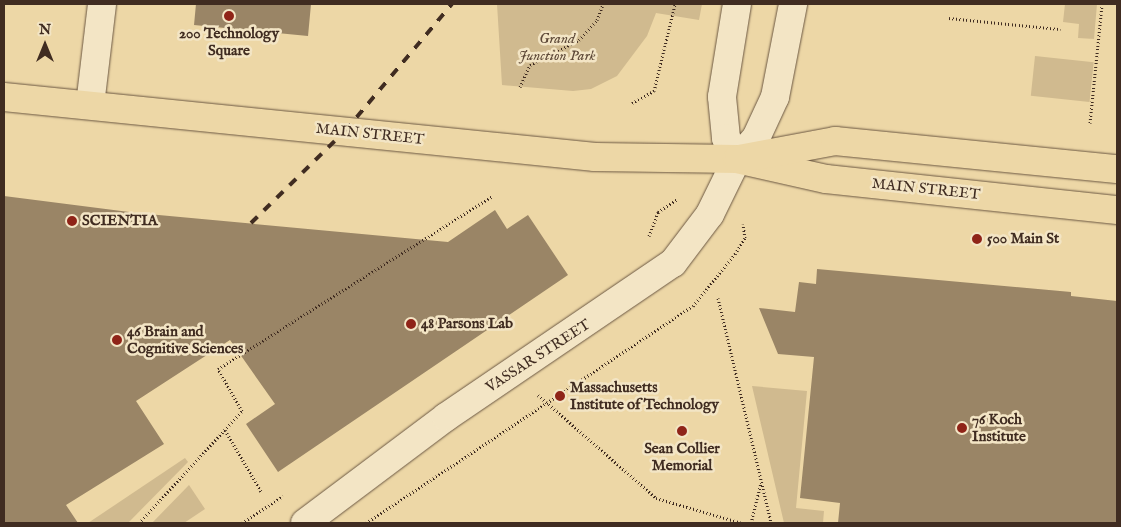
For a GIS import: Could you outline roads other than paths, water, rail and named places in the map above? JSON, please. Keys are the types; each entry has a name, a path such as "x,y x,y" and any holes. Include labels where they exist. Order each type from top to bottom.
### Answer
{"main road":[{"path":"90,105 102,4"},
{"path":"737,4 722,97 726,138 737,159"},
{"name":"VASSAR STREET","path":"305,523 512,373 673,263 710,214 737,159 756,138 775,97 793,4"},
{"name":"MAIN STREET","path":"4,97 595,157 737,159 835,141 1117,169"},
{"name":"MAIN STREET","path":"737,159 826,179 1117,210"}],"railway":[{"path":"251,223 345,131 452,4"}],"place":[{"name":"200 Technology Square","path":"229,16"},
{"name":"SCIENTIA","path":"72,221"},
{"name":"500 Main St","path":"977,239"},
{"name":"48 Parsons Lab","path":"411,324"},
{"name":"46 Brain and Cognitive Sciences","path":"117,340"},
{"name":"Massachusetts Institute of Technology","path":"560,396"},
{"name":"76 Koch Institute","path":"962,428"},
{"name":"Sean Collier Memorial","path":"682,431"}],"park label":[{"name":"Grand Junction Park","path":"557,46"}]}
